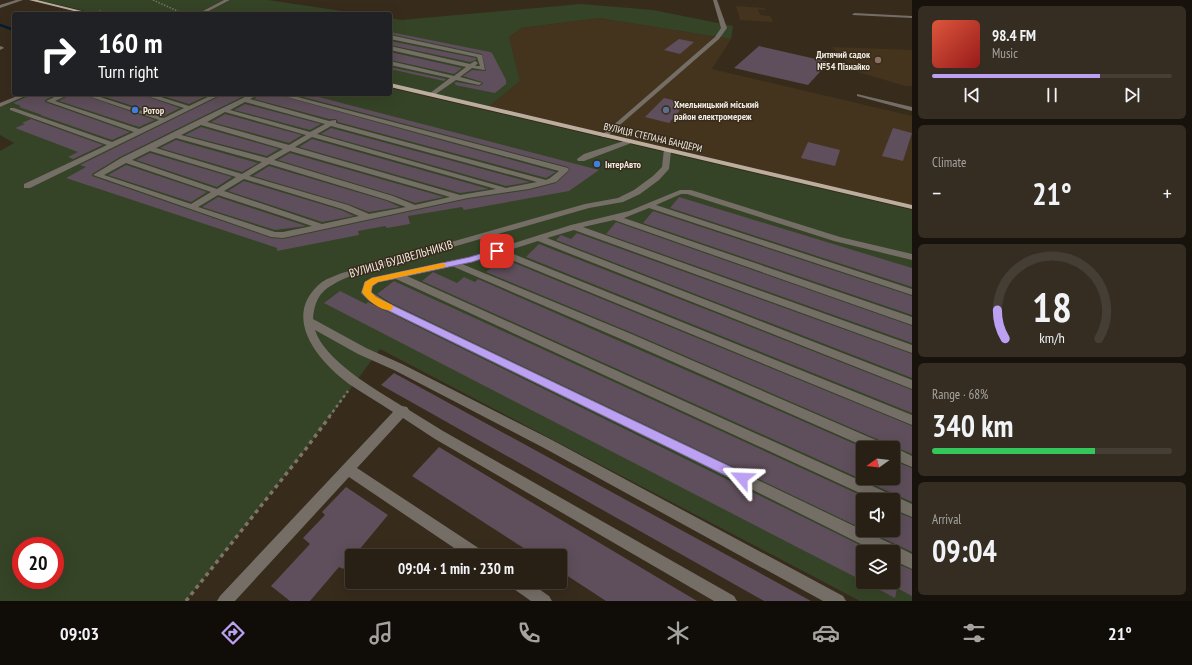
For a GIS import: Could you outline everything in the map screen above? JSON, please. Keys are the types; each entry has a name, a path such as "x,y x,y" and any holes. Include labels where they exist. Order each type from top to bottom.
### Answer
{"main road":[{"path":"32,0 83,12"},
{"name":"ВУЛИЦЯ СТЕПАНА БАНДЕРИ","path":"392,86 912,208"}],"street":[{"path":"0,7 21,0"},
{"path":"203,12 228,0"},
{"path":"604,136 717,38 724,28 715,0"},
{"path":"854,14 912,17"},
{"path":"392,37 480,56"},
{"path":"392,48 483,70 480,56"},
{"path":"431,95 471,66 480,56"},
{"path":"392,63 479,83"},
{"path":"859,95 912,109"},
{"path":"0,105 22,96"},
{"path":"62,96 49,101 140,132"},
{"path":"91,96 165,120"},
{"path":"151,96 190,108"},
{"path":"27,186 214,96"},
{"path":"252,96 97,175 274,235 283,235 414,207 546,182 553,180 565,170 287,96"},
{"path":"245,100 546,182"},
{"path":"12,109 113,145"},
{"path":"224,110 507,190"},
{"path":"192,208 348,112"},
{"path":"200,122 459,198"},
{"path":"174,135 268,161 390,198 414,207"},
{"path":"581,159 630,142"},
{"path":"148,148 345,207 368,217"},
{"name":"ВУЛИЦЯ БУДІВЕЛЬНИКІВ","path":"308,321 309,306 315,294 327,283 345,274 588,206 620,200 637,192 656,178 666,167 667,151"},
{"path":"124,160 322,227"},
{"path":"879,545 386,306 373,299 366,292 368,284 375,280 452,263 497,251 574,227 650,206 674,194 688,192 837,239 912,257"},
{"path":"650,206 912,292"},
{"path":"614,217 912,321"},
{"path":"574,227 912,349"},
{"path":"538,238 912,385"},
{"path":"497,251 912,420"},
{"path":"452,263 625,336 865,441"},
{"path":"396,275 874,493"},
{"path":"308,321 336,338 548,444 838,601"},
{"path":"308,321 311,333 327,357 355,382 403,410 439,435 729,601"},
{"path":"319,346 326,340 336,338"},
{"path":"225,601 403,410"},
{"path":"900,456 912,462"},
{"path":"348,469 468,549"},
{"path":"900,505 912,510"},
{"path":"900,556 912,562"},
{"path":"526,589 544,601"}],"path":[{"path":"153,0 180,12"},
{"path":"186,601 305,450 355,382"}],"shaded area":[{"path":"736,6 764,8 765,10 758,9 760,15 770,16 773,22 740,20"},
{"path":"599,18 731,39 712,69 912,116 912,206 487,108 520,81 509,37 521,28"},
{"name":"Дитячий садок №54 Пізнайко","path":"832,47 912,50 912,86 905,86 855,71"}],"green space":[{"path":"38,0 224,0 200,12 90,12"},
{"path":"231,0 268,0 349,12 207,12"},
{"path":"581,4 653,10 733,26 731,39 599,18 521,28 509,37 520,81 487,108 392,84 392,18 401,20"},
{"path":"392,88 912,210 912,601 860,601 380,349 305,450 186,601 0,601 0,151 14,143 0,135 0,107 26,96 392,96"}],"building":[{"path":"392,32 492,53 506,80 506,84 495,93 455,85 456,84 454,83 456,82 479,86 483,84 482,82 463,76 472,70 486,71 482,54 392,34"},
{"path":"679,39 694,42 680,54 664,50"},
{"path":"392,41 476,58 476,60 470,62 392,45"},
{"path":"759,46 829,62 808,85 734,68"},
{"path":"392,52 462,68 454,74 392,60"},
{"path":"392,67 446,79 444,81 392,69"},
{"path":"29,96 53,96 45,100 45,102 130,132 112,140 40,115 42,115 19,107 21,106 13,103"},
{"path":"68,96 87,96 155,120 139,127 59,101"},
{"path":"102,96 146,96 180,108 164,116"},
{"path":"163,96 207,96 189,104"},
{"path":"220,96 244,96 120,157 92,174 92,176 271,238 283,239 468,199 529,190 556,183 570,170 568,167 300,96 315,96 599,170 569,191 464,210 462,207 408,216 410,224 387,228 385,226 358,231 359,235 277,251 277,248 66,178 86,167 80,165"},
{"path":"258,96 282,96 556,172 546,178 338,122 336,119 329,119 254,99"},
{"path":"664,98 686,103 669,123 645,117"},
{"path":"245,104 321,124 310,130 234,110"},
{"path":"225,114 302,135 289,143 211,122"},
{"path":"31,119 103,145 73,159 68,157 78,152 15,128 25,124 22,123"},
{"path":"201,127 279,149 267,156 185,135"},
{"path":"331,128 530,182 506,186 321,134"},
{"path":"893,128 912,133 903,161 882,156"},
{"path":"312,139 489,189 460,193 299,147"},
{"path":"176,140 258,163 242,172 160,148"},
{"path":"808,142 840,150 835,166 801,158"},
{"path":"150,153 232,177 217,187 136,160"},
{"path":"290,153 444,197 415,203 278,160"},
{"path":"126,165 207,192 191,202 108,175"},
{"path":"269,166 387,201 400,207 369,212 348,204 253,176"},
{"path":"244,181 341,210 354,216 322,222 228,191"},
{"path":"218,197 306,226 275,230 202,207"},
{"path":"679,197 912,268 912,287 670,208"},
{"path":"653,211 912,296 912,315 643,223"},
{"path":"616,222 912,326 912,343 606,234"},
{"path":"577,233 912,354 912,378 556,240 561,235 571,239"},
{"path":"539,244 912,390 912,413 526,257"},
{"path":"502,258 912,426 912,454 900,449 900,441 881,441 630,332 486,272"},
{"path":"433,272 457,283 464,277 475,282 478,279 856,444 856,477 422,281"},
{"path":"394,281 856,493 856,526 391,303 377,294"},
{"path":"340,291 366,304 368,302 860,545 856,545 856,577 324,303"},
{"path":"394,373 811,601 764,601 381,385"},
{"path":"439,447 697,601 606,601 567,576 567,549 525,549 412,476"},
{"path":"900,464 912,468 912,502 900,497 900,493 892,493 874,485 900,485"},
{"path":"346,487 388,515 360,549 345,549 345,567 343,569 339,567 310,601 290,601 271,586 310,544 303,538 325,515 322,512"},
{"path":"900,514 912,518 912,552 881,537 900,537"},
{"path":"900,565 912,570 912,596 899,589"},
{"path":"878,589 897,589 895,598"}],"waterway":[{"path":"0,25 12,29"}],"slow traffic":[{"path":"389,307 373,299 366,292 368,284 375,280 442,266"}],"place":[{"name":"Дитячий садок №54 Пізнайко","path":"878,60"},
{"name":"Ротор","path":"135,110"},
{"name":"Хмельницький міський район електромереж","path":"666,110"},
{"name":"ІнтерАвто","path":"597,164"}],"route":[{"path":"497,251 472,259 375,280 368,284 366,292 373,299 386,306 742,478"}]}
